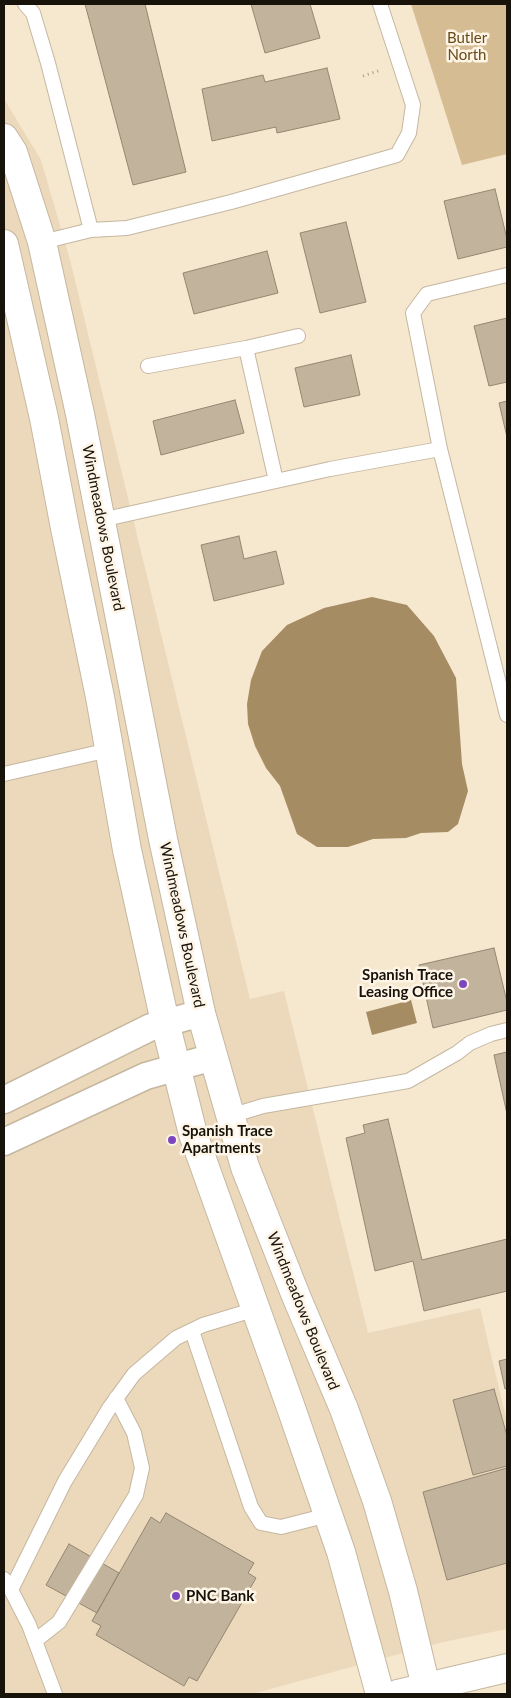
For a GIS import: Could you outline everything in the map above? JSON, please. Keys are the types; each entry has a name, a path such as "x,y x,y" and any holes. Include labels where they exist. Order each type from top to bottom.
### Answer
{"street":[{"name":"Windmeadows Boulevard","path":"4,138 13,152 42,242 80,414 163,839 201,1014 245,1168 344,1409 377,1501 403,1591 425,1691"},
{"path":"42,242 4,249 44,418 98,688 127,850 165,1022 194,1134 341,1552 380,1694"},
{"path":"65,528 101,520"},
{"path":"109,750 144,742"},
{"path":"4,1100 151,1027 201,1014"},
{"path":"4,1142 146,1076 213,1057"},
{"path":"256,1309 296,1296"},
{"path":"397,1694 425,1691 507,1668"}],"lane":[{"path":"25,4 33,14 48,63 91,230"},
{"path":"42,242 91,230 127,228 230,202 397,155 409,133 413,105 380,4"},
{"path":"507,275 427,294 413,313 440,449 507,715"},
{"path":"148,366 246,348 298,336"},
{"path":"246,348 276,481"},
{"path":"101,520 330,469 440,449"},
{"path":"4,774 109,750"},
{"path":"230,1116 263,1106 408,1082 457,1053 470,1043 491,1034 507,1030"},
{"path":"55,1694 35,1640 8,1584 65,1481 116,1398 134,1374 176,1338 203,1325 256,1309"},
{"path":"192,1331 250,1507 261,1523 281,1527 328,1515"},
{"path":"35,1640 59,1622 136,1495 142,1468 134,1433 116,1398"}],"shaded area":[{"path":"4,99 41,160 70,260 250,999 284,991 368,1333 480,1308 507,1418 507,1629 443,1642 252,1694 4,1694"},
{"path":"372,597 407,605 434,636 456,678 462,764 468,791 458,824 448,832 421,833 406,838 373,839 348,847 317,847 297,834 280,786 266,768 255,746 248,724 247,704 251,680 262,651 287,625 324,608"},
{"path":"411,1000 417,1023 372,1035 366,1012"}],"green space":[{"name":"Butler North","path":"411,4 507,4 507,154 462,165"}],"building":[{"path":"85,4 145,4 186,172 133,185"},
{"path":"251,4 310,4 320,38 265,53"},
{"path":"327,68 340,119 277,133 276,127 212,141 202,89 263,75 265,82"},
{"path":"495,189 507,239 507,247 458,259 444,201"},
{"path":"346,222 366,302 320,313 300,233"},
{"path":"267,251 278,293 194,314 183,273"},
{"path":"507,318 507,382 489,386 474,326"},
{"path":"351,355 360,395 304,407 295,368"},
{"path":"235,400 244,433 161,455 153,421"},
{"path":"507,401 507,437 499,403"},
{"path":"239,536 244,559 276,551 284,584 214,601 201,545"},
{"name":"Spanish Trace Leasing Office","path":"494,948 507,1002 507,1010 433,1028 419,965"},
{"path":"507,1052 507,1114 494,1055"},
{"path":"388,1119 422,1260 507,1239 507,1291 424,1311 413,1261 375,1271 346,1138 365,1133 363,1125"},
{"path":"507,1359 507,1388 505,1389 499,1361"},
{"path":"494,1389 507,1436 507,1466 473,1475 453,1400"},
{"path":"507,1468 507,1563 447,1580 423,1492"},
{"name":"PNC Bank","path":"166,1513 254,1563 248,1573 256,1578 197,1681 189,1677 184,1686 96,1635 101,1626 92,1621 151,1517 160,1523"},
{"path":"69,1544 119,1573 97,1613 46,1585"}],"place":[{"name":"Spanish Trace Leasing Office","path":"463,984"},
{"name":"Spanish Trace Apartments","path":"172,1140"},
{"name":"PNC Bank","path":"176,1596"}]}
